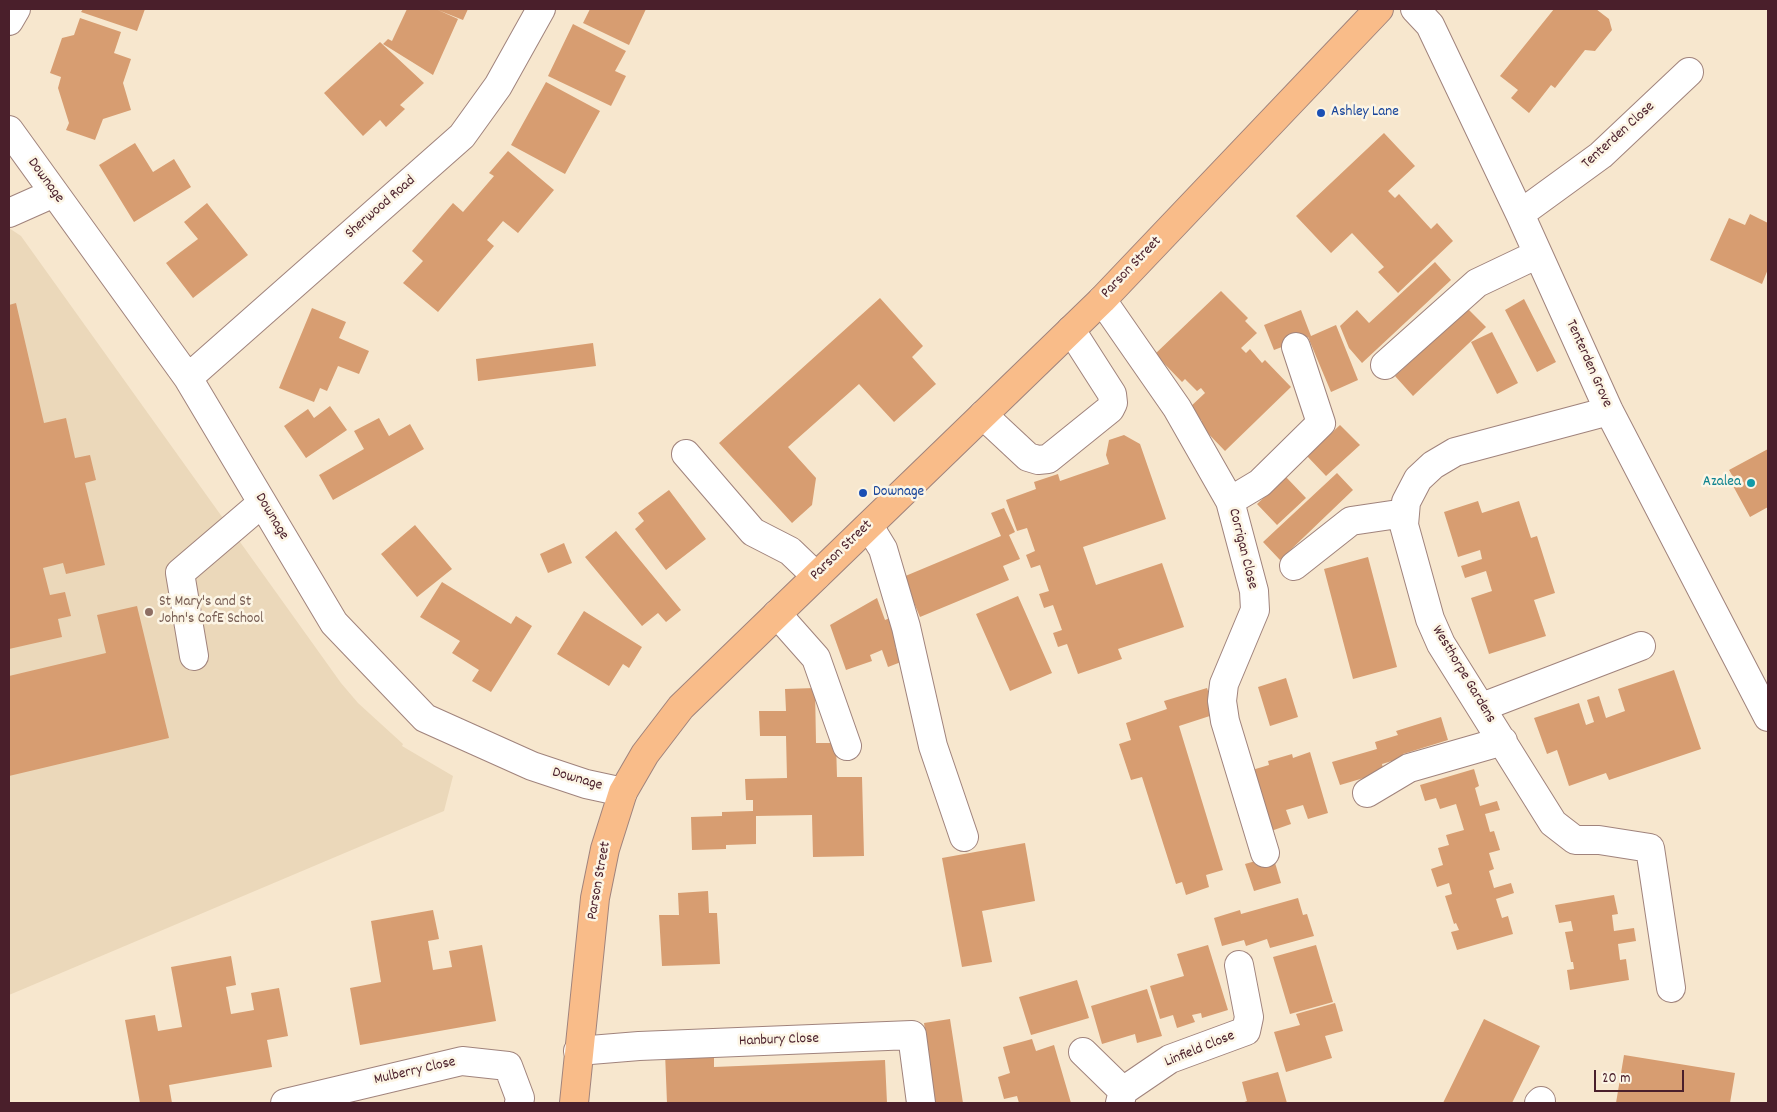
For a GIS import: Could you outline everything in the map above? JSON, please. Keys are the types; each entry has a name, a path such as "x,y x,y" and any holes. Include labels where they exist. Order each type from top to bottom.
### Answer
{"main road":[{"name":"Parson Street","path":"574,1103 595,898 608,834 623,792 645,754 680,708 1102,300 1379,9"}],"street":[{"path":"9,21 16,9"},
{"name":"Sherwood Road","path":"188,378 462,136 498,86 541,9"},
{"name":"Tenterden Grove","path":"1415,9 1430,25 1520,214 1609,411 1768,717"},
{"name":"Tenterden Close","path":"1520,214 1601,155 1689,72"},
{"name":"Downage","path":"9,130 188,378 334,623 425,718 532,766 586,784 623,792"},
{"path":"9,212 54,193"},
{"path":"1384,366 1477,283 1538,254"},
{"name":"Corrigan Close","path":"1102,300 1177,408 1230,501 1254,591 1255,610 1224,684 1222,701 1225,722 1265,853"},
{"path":"983,415 1028,457 1038,460 1048,459 1110,409 1113,403 1112,394 1071,330"},
{"path":"1230,501 1260,483 1322,423 1296,347"},
{"name":"Westhorpe Gardens","path":"1609,411 1456,452 1433,465 1418,479 1406,502 1404,525 1430,619 1441,644 1553,823 1575,840 1600,840 1650,848 1671,988"},
{"path":"686,454 753,532 790,552 816,576"},
{"path":"194,656 180,572 262,503"},
{"path":"1294,566 1352,521 1405,513"},
{"path":"868,526 883,549 906,627 933,746 964,837"},
{"path":"777,614 816,658 847,746"},
{"path":"1482,707 1641,646"},
{"path":"1367,793 1409,768 1503,741"},
{"name":"Linfield Close","path":"1083,1052 1122,1097 1170,1059 1246,1031 1249,1017 1239,965"},
{"name":"Hanbury Close","path":"578,1052 649,1046 912,1035 921,1103"},
{"name":"Mulberry Close","path":"285,1103 462,1061 508,1066 520,1098 519,1103"}],"shaded area":[{"name":"St Mary's and St John's CofE School","path":"9,228 21,236 341,683 358,703 403,744 402,746 453,776 444,811 9,995"}],"building":[{"path":"83,9 145,9 137,31 81,12"},
{"path":"407,9 468,9 463,20 438,10 458,19 433,75 383,44 388,39 392,41"},
{"path":"590,9 646,9 629,45 583,23"},
{"path":"1554,9 1596,9 1609,19 1612,30 1595,51 1585,50 1555,88 1551,85 1529,113 1511,98 1518,90 1500,76"},
{"path":"80,18 121,32 114,53 131,59 123,83 131,110 103,119 95,140 66,130 69,123 58,88 61,77 50,73 62,38 74,35"},
{"path":"573,24 626,51 615,71 626,76 611,106 548,76"},
{"path":"380,42 424,83 400,105 405,109 386,127 380,120 363,136 324,93"},
{"path":"546,82 600,111 565,174 511,145"},
{"path":"1384,133 1415,166 1388,191 1395,198 1399,194 1431,229 1437,223 1453,241 1398,293 1378,272 1384,267 1352,233 1331,253 1296,216"},
{"path":"135,143 153,172 174,159 191,187 134,222 99,165"},
{"path":"508,151 554,190 518,233 503,221 487,240 494,246 438,312 403,283 423,261 412,251 453,203 463,212 494,176 489,173"},
{"path":"207,203 248,255 193,298 166,263 198,239 184,222"},
{"path":"1750,214 1768,223 1768,269 1762,284 1710,260 1729,218 1745,225"},
{"path":"1435,262 1451,280 1362,363 1349,348 1340,326 1357,310 1369,323"},
{"path":"1221,291 1248,318 1245,321 1257,333 1241,348 1246,353 1250,349 1262,363 1265,360 1291,387 1225,451 1199,424 1202,421 1189,408 1205,393 1201,388 1197,391 1185,379 1182,382 1155,354"},
{"path":"880,298 923,346 912,357 936,384 894,422 859,384 788,447 816,478 812,505 792,523 719,443"},
{"path":"1524,299 1556,362 1537,372 1505,310"},
{"path":"16,303 44,423 66,418 75,458 90,455 96,480 85,483 105,565 66,574 63,563 43,568 50,595 65,592 71,616 58,619 62,637 9,649 9,305"},
{"path":"312,308 346,322 339,338 369,351 359,374 338,366 327,391 320,388 314,402 279,388"},
{"path":"1468,309 1486,327 1413,396 1395,376"},
{"path":"1301,310 1311,336 1336,325 1358,380 1331,392 1308,337 1274,350 1264,325"},
{"path":"1492,332 1518,383 1497,394 1471,342"},
{"path":"593,343 596,366 478,381 476,359"},
{"path":"330,406 347,430 306,458 284,426 308,409 314,418"},
{"path":"379,418 389,436 410,424 424,449 333,500 319,475 364,449 354,431"},
{"path":"1340,425 1360,445 1326,476 1307,456"},
{"path":"1124,435 1140,444 1166,519 1083,547 1096,585 1162,563 1184,627 1118,649 1122,659 1078,674 1067,644 1058,647 1053,633 1062,630 1053,605 1044,608 1039,594 1049,591 1040,565 1031,568 1026,555 1035,551 1027,528 1017,531 1006,500 1036,489 1034,482 1058,474 1060,481 1109,464 1106,455 1109,440"},
{"name":"Azalea","path":"1768,449 1768,507 1750,517 1732,484 1736,482 1729,470"},
{"path":"1337,473 1353,490 1280,560 1263,542"},
{"path":"1286,477 1306,498 1277,525 1257,504"},
{"path":"669,490 706,539 666,570 635,529 644,521 638,513"},
{"path":"1478,501 1482,513 1519,501 1531,538 1537,536 1555,593 1534,600 1546,636 1489,654 1471,598 1492,591 1486,571 1465,578 1461,566 1482,559 1480,550 1458,557 1444,512"},
{"path":"1004,508 1015,532 1009,535 1020,559 1003,566 1009,580 920,617 903,577 1001,536 991,513"},
{"path":"415,525 452,569 417,597 381,554"},
{"path":"616,531 681,610 666,622 658,613 642,626 585,557"},
{"path":"564,543 572,563 548,573 540,554"},
{"path":"1368,557 1397,667 1353,679 1324,569"},
{"path":"442,582 511,624 516,616 532,626 491,692 472,681 479,670 452,653 460,641 420,617"},
{"path":"1018,596 1052,673 1010,691 976,614"},
{"path":"877,598 885,620 890,618 899,645 895,646 901,662 888,667 882,650 870,655 872,661 846,670 830,625"},
{"path":"137,606 169,738 9,776 9,676 106,653 97,615"},
{"path":"584,611 642,647 629,668 623,664 609,686 557,654"},
{"path":"1674,670 1701,749 1609,780 1606,773 1569,786 1557,750 1547,754 1534,718 1579,703 1586,725 1594,722 1587,700 1599,696 1606,718 1625,711 1618,689"},
{"path":"1286,678 1298,717 1270,726 1258,687"},
{"path":"815,688 816,743 836,743 837,777 862,777 864,856 813,857 812,815 756,816 756,844 726,845 726,849 692,850 691,817 722,816 722,812 753,811 753,800 746,800 745,779 787,778 786,736 760,736 759,711 786,711 785,689"},
{"path":"1207,688 1216,714 1179,726 1223,870 1206,875 1209,887 1186,895 1182,882 1176,884 1142,777 1131,780 1119,744 1131,740 1126,723 1167,709 1164,701"},
{"path":"1441,717 1448,740 1403,754 1405,757 1382,764 1384,772 1340,785 1332,762 1377,749 1375,742 1398,735 1396,731"},
{"path":"1310,752 1328,813 1308,819 1303,805 1286,810 1291,824 1271,831 1252,770 1269,765 1268,761 1292,754 1293,758"},
{"path":"1474,769 1479,786 1475,788 1480,806 1497,801 1500,810 1485,814 1490,832 1494,831 1500,850 1489,853 1494,869 1489,871 1494,888 1511,883 1514,893 1496,899 1502,918 1508,916 1513,934 1457,950 1451,932 1459,930 1456,923 1454,924 1445,896 1452,894 1449,883 1437,887 1431,869 1443,865 1438,848 1449,845 1446,835 1464,830 1456,804 1440,809 1436,798 1425,801 1420,785"},
{"path":"1025,843 1035,901 982,911 992,962 962,967 942,858"},
{"path":"1273,856 1281,883 1254,891 1245,864"},
{"path":"708,891 709,913 717,913 720,964 662,966 659,915 679,915 678,893"},
{"path":"1614,895 1618,914 1612,915 1614,931 1634,928 1636,941 1618,944 1620,960 1626,959 1629,980 1570,990 1567,970 1574,969 1565,932 1573,931 1571,921 1559,923 1555,905"},
{"path":"1298,898 1303,915 1307,914 1314,936 1270,948 1267,939 1246,946 1244,940 1222,946 1214,918 1240,910 1241,914"},
{"path":"433,910 439,939 428,941 433,970 452,967 449,951 482,945 496,1021 360,1045 350,988 381,982 371,921"},
{"path":"1208,945 1228,1010 1202,1018 1201,1013 1192,1015 1195,1022 1177,1028 1173,1015 1160,1019 1150,986 1184,976 1177,954"},
{"path":"1316,945 1333,1002 1290,1014 1273,957"},
{"path":"231,956 236,985 226,987 231,1014 254,1010 251,993 279,988 288,1036 267,1040 272,1067 169,1085 172,1103 140,1103 125,1020 155,1015 158,1031 182,1027 171,967"},
{"path":"1077,980 1089,1018 1031,1035 1019,997"},
{"path":"1147,989 1162,1036 1137,1043 1135,1034 1102,1044 1091,1006"},
{"path":"1335,1003 1343,1031 1325,1036 1332,1058 1286,1072 1274,1032 1300,1025 1296,1014"},
{"path":"950,1019 963,1103 935,1103 924,1023"},
{"path":"1484,1019 1540,1046 1512,1103 1443,1103"},
{"path":"1032,1039 1036,1051 1054,1045 1071,1103 1019,1103 1017,1096 1004,1099 998,1077 1010,1073 1003,1047"},
{"path":"714,1051 714,1067 885,1060 887,1103 667,1103 665,1053"},
{"path":"1624,1055 1735,1073 1730,1103 1616,1103"},
{"path":"1278,1072 1287,1103 1242,1103 1247,1101 1242,1082"}],"place":[{"name":"Ashley Lane","path":"1321,113"},
{"name":"Azalea","path":"1751,483"},
{"name":"Downage","path":"863,493"},
{"name":"St Mary's and St John's CofE School","path":"149,612"}]}
